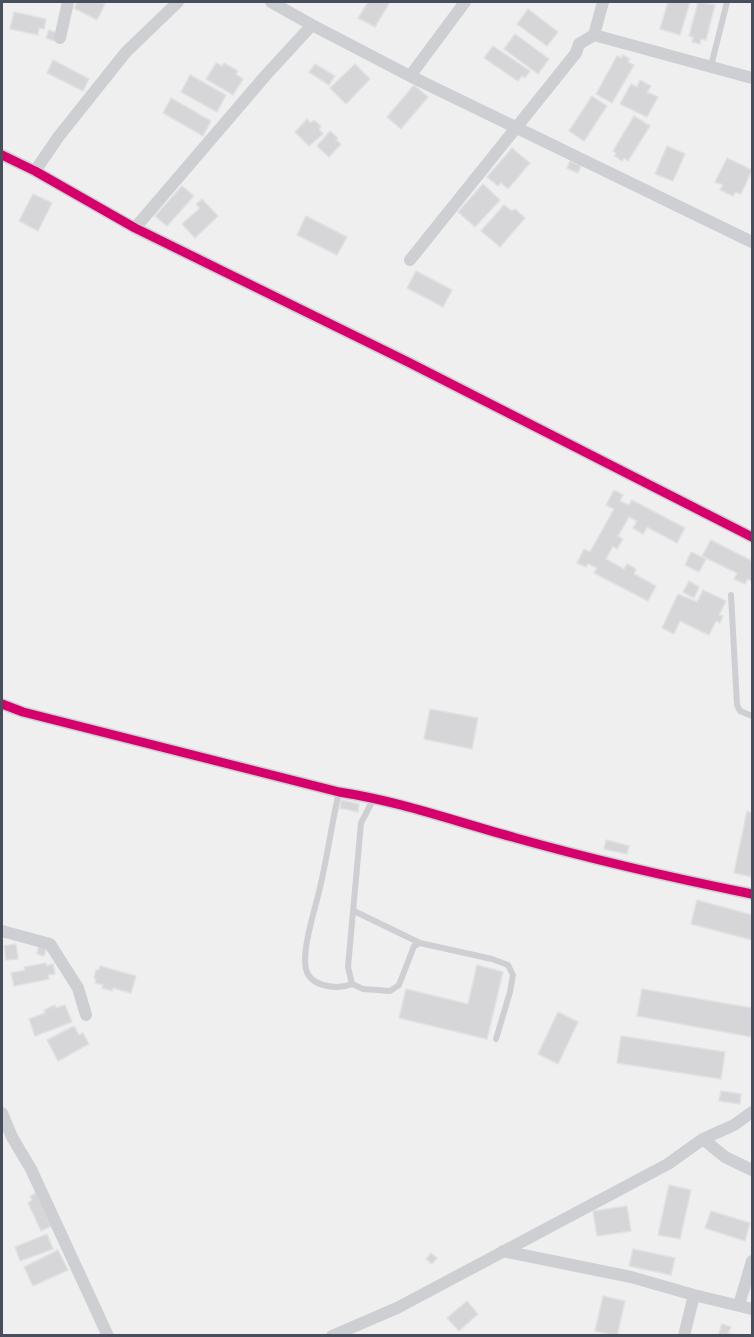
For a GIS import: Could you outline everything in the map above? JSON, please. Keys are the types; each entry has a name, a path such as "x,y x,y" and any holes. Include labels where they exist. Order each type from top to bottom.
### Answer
{"street":[{"path":"60,38 68,2"},
{"path":"35,171 59,136 126,52 178,2"},
{"path":"271,2 410,76 753,242"},
{"path":"410,76 465,2"},
{"path":"410,260 576,53 579,44 594,35 603,2"},
{"path":"135,228 266,75 312,25"},
{"path":"594,35 753,78"},
{"path":"2,155 35,171 135,228 408,362 753,537"},
{"path":"2,704 23,712 339,792 374,798 518,839 671,878 753,894"},
{"path":"2,931 50,944 78,988 86,1015"},
{"path":"332,1335 397,1308 668,1164 703,1139 734,1125 753,1112"},
{"path":"2,1113 12,1137 31,1169 108,1335"},
{"path":"703,1139 725,1157 753,1170"},
{"path":"503,1251 631,1277 753,1309"},
{"path":"739,1305 753,1261"},
{"path":"684,1335 694,1295"}],"lane":[{"path":"711,66 727,2"},
{"path":"731,595 737,705 740,711 753,716"},
{"path":"339,792 306,947 306,970 312,979 326,986 343,988 352,984 363,989 390,991 399,985 414,946 420,943"},
{"path":"352,984 348,967 361,823 374,798"},
{"path":"354,911 420,943 492,959 508,965 513,975 496,1038"}],"building":[{"path":"77,2 105,4 97,20 74,8"},
{"path":"368,2 390,2 375,27 358,18"},
{"path":"668,2 690,2 680,35 660,29"},
{"path":"698,2 715,5 706,40 701,39 700,44 692,42 693,37 689,36"},
{"path":"528,9 558,32 547,46 517,24"},
{"path":"14,12 46,19 44,29 39,28 38,35 10,29"},
{"path":"49,30 57,33 54,41 46,38"},
{"path":"515,34 549,59 538,74 504,49"},
{"path":"493,46 530,71 525,78 522,76 518,81 484,58"},
{"path":"623,55 630,59 628,62 634,65 612,103 596,94 617,56 621,58"},
{"path":"53,60 89,79 83,91 47,73"},
{"path":"216,63 222,66 224,63 238,71 236,74 243,79 233,95 206,79"},
{"path":"315,64 335,76 329,85 309,72"},
{"path":"355,64 370,79 346,104 330,88"},
{"path":"190,75 226,95 217,112 181,92"},
{"path":"640,80 651,86 647,92 658,97 647,117 620,104 631,84 637,87"},
{"path":"414,85 428,97 401,129 387,117"},
{"path":"592,96 607,106 584,141 569,131"},
{"path":"171,98 211,121 203,136 163,113"},
{"path":"634,116 650,126 628,161 624,158 622,161 615,156 616,153 613,151"},
{"path":"307,119 311,123 314,120 321,126 319,129 323,134 309,146 295,132"},
{"path":"330,131 341,144 329,157 317,146"},
{"path":"667,146 685,154 673,181 655,174"},
{"path":"512,148 530,163 508,189 501,183 498,186 487,177"},
{"path":"727,158 752,170 741,194 736,192 733,196 720,190 723,185 715,182"},
{"path":"570,161 581,166 578,173 567,168"},
{"path":"483,184 500,200 475,227 458,212"},
{"path":"182,186 194,196 167,226 155,216"},
{"path":"33,194 52,203 38,231 19,221"},
{"path":"202,199 218,216 195,238 182,224 200,208 196,204"},
{"path":"504,205 512,211 515,209 525,218 500,247 481,231"},
{"path":"306,216 347,237 337,255 297,235"},
{"path":"416,271 452,290 443,307 407,288"},
{"path":"614,490 623,495 620,501 629,505 632,500 685,528 677,543 647,527 643,534 633,528 637,521 629,517 618,536 623,539 617,549 613,546 606,559 624,569 627,564 636,569 634,574 656,586 648,601 594,573 597,568 577,563 584,549 590,552 614,509 606,505"},
{"path":"711,540 752,561 752,581 747,579 745,584 734,579 737,573 702,556"},
{"path":"691,552 706,559 699,572 685,565"},
{"path":"689,581 699,587 694,598 683,592"},
{"path":"703,590 726,601 719,615 723,616 720,623 716,621 709,635 680,621 674,634 662,628 678,594 697,602"},
{"path":"430,709 478,718 472,749 424,739"},
{"path":"341,800 359,804 358,812 340,808"},
{"path":"747,811 752,813 752,877 734,873"},
{"path":"606,840 629,846 627,854 604,849"},
{"path":"697,900 752,915 752,940 691,924"},
{"path":"16,944 18,959 6,960 4,946"},
{"path":"39,945 47,948 44,956 37,954"},
{"path":"46,963 46,966 53,964 55,974 48,975 49,979 14,986 11,973 25,970 24,967"},
{"path":"477,965 503,972 487,1039 399,1018 406,989 468,1004"},
{"path":"100,966 136,976 131,993 113,988 112,991 95,983 96,970 99,970"},
{"path":"642,989 752,1008 752,1037 637,1016"},
{"path":"55,1005 56,1008 65,1005 72,1022 35,1036 29,1019 45,1013 44,1010"},
{"path":"558,1012 578,1022 558,1064 538,1054"},
{"path":"74,1026 79,1035 83,1033 89,1044 58,1061 47,1040"},
{"path":"621,1036 725,1052 721,1079 617,1063"},
{"path":"721,1091 741,1094 740,1104 719,1101"},
{"path":"669,1185 691,1190 680,1239 658,1235"},
{"path":"36,1193 51,1226 41,1231 28,1203 32,1200 30,1196"},
{"path":"627,1206 631,1231 597,1236 593,1211"},
{"path":"711,1211 750,1223 745,1241 705,1228"},
{"path":"47,1234 53,1249 20,1261 15,1247"},
{"path":"633,1249 675,1258 671,1275 629,1266"},
{"path":"58,1250 68,1270 33,1286 24,1267"},
{"path":"431,1253 437,1258 432,1264 426,1259"},
{"path":"603,1296 625,1301 617,1336 595,1331"},
{"path":"467,1301 478,1314 459,1331 447,1318"},
{"path":"722,1324 731,1327 728,1333 736,1336 718,1336"}],"cycle path":[{"path":"2,155 35,171 135,228 408,362 752,537"},
{"path":"2,704 23,712 339,792 406,806 575,854 752,894"}]}
